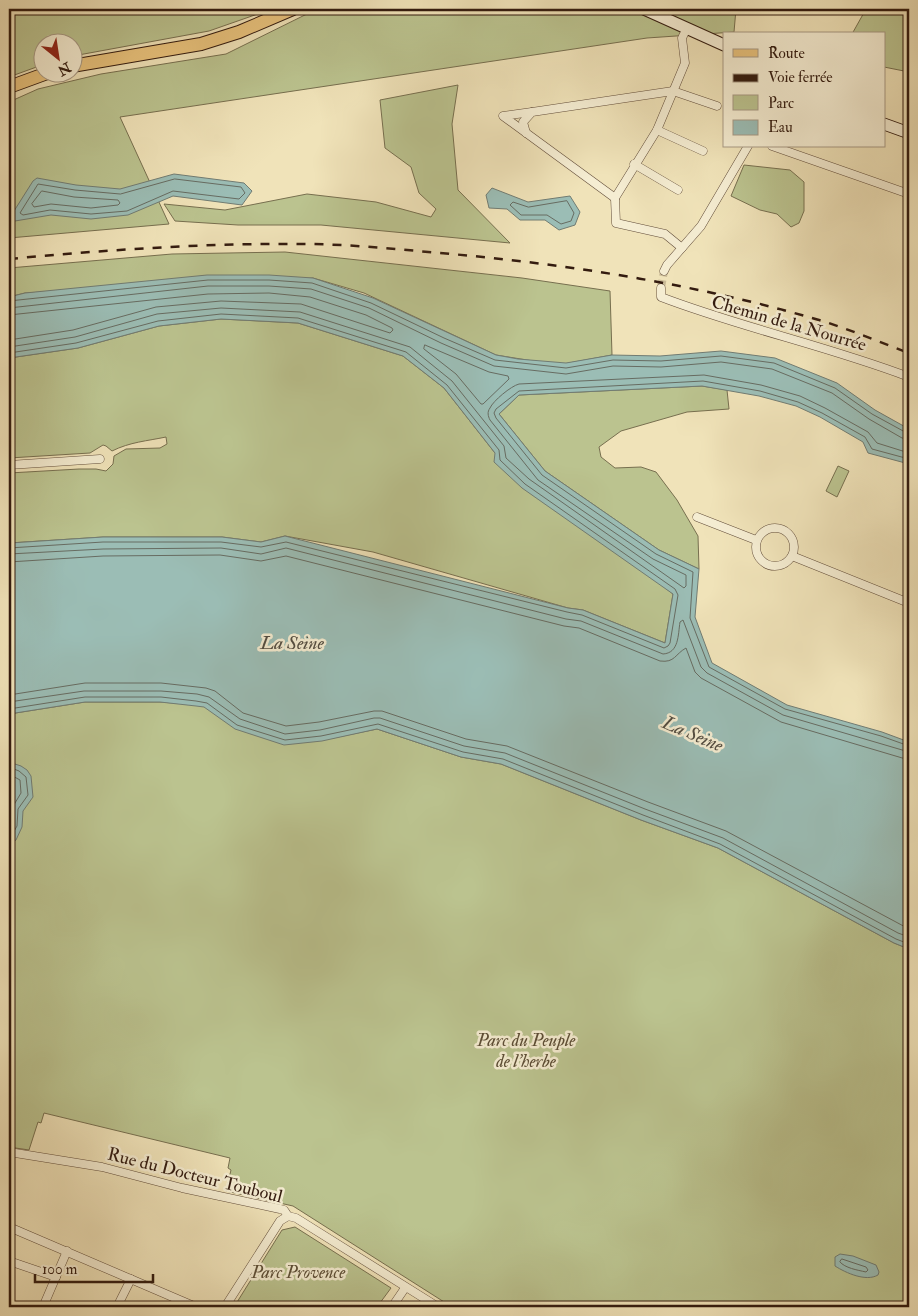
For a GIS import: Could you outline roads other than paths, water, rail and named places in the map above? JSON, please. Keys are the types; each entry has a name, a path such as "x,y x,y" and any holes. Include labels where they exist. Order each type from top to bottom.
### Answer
{"main road":[{"path":"82,64 201,44 239,32 293,9"},
{"path":"9,88 32,79"}],"street":[{"path":"644,9 723,45"},
{"path":"682,248 666,234 616,223 615,198 634,164 657,130 685,62 682,38 687,28"},
{"path":"615,198 503,116 673,91 717,106"},
{"path":"526,133 523,122 532,112"},
{"path":"886,125 909,133"},
{"path":"657,130 703,151"},
{"path":"664,271 701,226 747,148"},
{"path":"778,148 909,194"},
{"path":"634,164 678,190"},
{"name":"Chemin de la Nourrée","path":"661,288 661,297 705,314 869,362 909,377"},
{"path":"9,465 100,459"},
{"path":"698,517 756,540"},
{"path":"770,528 782,529 792,537 794,543 792,556 783,565 770,566 759,559 756,553 756,540 764,530 770,528"},
{"path":"792,556 909,603"},
{"name":"Rue du Docteur Touboul","path":"9,1152 102,1167 182,1188 284,1210 288,1216 296,1218 438,1307"},
{"path":"225,1307 280,1222 288,1216"},
{"path":"9,1227 196,1307"},
{"path":"43,1307 67,1251"},
{"path":"9,1261 56,1278"},
{"path":"117,1307 130,1279"},
{"path":"392,1307 405,1288"}],"water":[{"path":"174,174 244,183 252,191 242,205 173,196 128,215 91,219 51,215 9,222 9,215 14,211 33,181 37,178 76,185 120,189"},
{"path":"492,188 528,202 570,196 580,212 575,225 559,230 545,220 520,220 507,209 489,208 486,195"},
{"name":"La Seine","path":"207,275 269,275 313,278 373,298 496,355 518,359 566,363 612,355 660,356 721,351 775,358 837,383 875,410 909,429 909,464 868,453 863,442 820,417 796,406 759,396 702,386 519,395 499,414 545,471 659,550 699,569 695,617 712,663 787,705 882,732 909,742 909,949 894,943 718,848 641,820 501,764 461,757 377,729 322,741 284,745 235,729 204,707 196,706 160,702 85,702 9,714 10,543 103,537 222,537 261,542 285,536 568,608 583,610 665,643 673,594 522,488 494,462 495,453 444,388 403,356 298,323 221,319 159,326 78,348 9,358 9,297 25,293"},
{"path":"9,762 27,770 31,776 33,797 23,811 22,827 16,840 9,846"},
{"path":"840,1254 853,1256 876,1265 879,1272 878,1275 868,1278 850,1274 840,1269 835,1266 835,1257"}],"tunnel":[{"path":"661,288 664,271"}],"railway":[{"path":"9,259 155,248 319,244 406,250 536,263 631,277 773,307 853,331 909,353"}],"park label":[{"name":"Parc du Peuple de l'herbe","path":"526,1050"},
{"name":"Parc Provence","path":"298,1272"}]}
